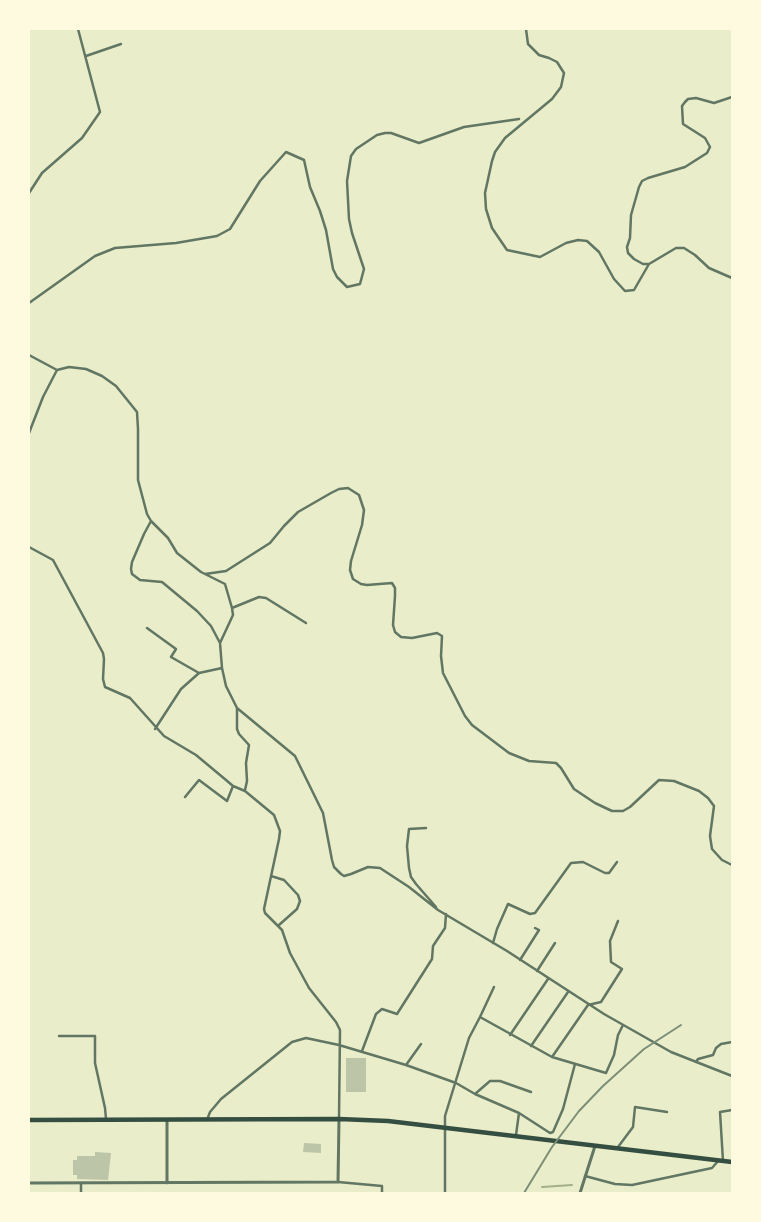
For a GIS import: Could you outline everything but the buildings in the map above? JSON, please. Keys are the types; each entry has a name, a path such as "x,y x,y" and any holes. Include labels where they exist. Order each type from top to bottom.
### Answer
{"main road":[{"path":"29,1120 339,1119 388,1121 732,1162"}],"street":[{"path":"29,193 42,173 82,138 100,112 78,29"},
{"path":"526,29 528,44 538,55 557,62 564,73 561,87 552,99 504,138 495,152 492,161 485,193 486,209 492,228 507,250 540,257 566,243 578,240 587,241 599,252 614,279 625,291 634,290 649,264 676,248 684,248 709,268 732,278"},
{"path":"86,56 121,44"},
{"path":"649,264 643,264 634,260 628,253 627,247 630,238 631,215 639,187 642,181 684,167 707,153 710,147 705,138 683,124 682,106 688,99 696,98 714,103 732,97"},
{"path":"29,303 95,256 115,248 176,243 217,236 230,229 260,181 286,152 304,160 310,187 326,230 333,269 337,277 347,287 360,284 364,270 349,219 347,181 351,156 356,149 377,135 385,133 391,133 419,143 464,127 519,119"},
{"path":"29,355 57,370 69,367 86,369 102,376 116,386 136,412 138,480 141,495 151,521 168,538 177,553 205,574 225,584 233,615 220,643"},
{"path":"29,433 43,397 57,370"},
{"path":"205,574 226,571 270,543 298,512 331,492 348,488 358,495 364,510 362,524 351,561 350,570 353,579 360,584 367,585 392,583 395,588 393,625 395,632 401,637 412,638 438,633 442,636 441,656 443,673 461,710 472,725 509,753 528,761 556,763 574,789 595,803 612,811 624,811 659,780 674,781 699,791 714,806 710,836 712,849 722,860 732,865"},
{"path":"151,521 132,562 132,574 140,580 162,582 197,611 211,626 220,643 226,686 238,708 295,756 323,813 334,867 344,876 368,867 380,868 409,887 438,910 623,1025 658,1045 732,1076"},
{"path":"29,547 53,560 103,654 103,679 105,687 130,698 164,736 196,755 233,786 245,791 274,815 280,831 270,876 264,909 265,913 279,925 290,953 309,988 336,1022 340,1034 338,1182"},
{"path":"232,608 259,597 266,598 306,623"},
{"path":"147,628 176,649 171,657 199,672"},
{"path":"156,729 180,689 199,672 222,668"},
{"path":"238,708 239,734 249,745 245,791"},
{"path":"185,798 199,780 227,801 233,786"},
{"path":"426,828 409,829 407,846 409,868 411,877 438,910"},
{"path":"493,943 508,904 530,914 535,913 571,863 583,862 605,873 609,873 617,862"},
{"path":"270,876 284,880 298,895 300,901 297,909 279,925"},
{"path":"362,1051 376,1014 382,1009 397,1014 432,959 433,946 445,928 446,914"},
{"path":"552,1057 588,1004 601,1002 622,969 611,962 610,941 618,921"},
{"path":"520,960 539,930 535,928"},
{"path":"537,971 555,943"},
{"path":"510,1035 548,979"},
{"path":"445,1193 445,1116 469,1038 494,987"},
{"path":"531,1046 568,992"},
{"path":"480,1017 552,1057 606,1073 614,1055 618,1035 623,1025"},
{"path":"59,1036 95,1036 94,1063 106,1120"},
{"path":"207,1120 210,1112 221,1099 292,1042 306,1038 362,1051 456,1084 519,1113 550,1133 553,1132 563,1109 574,1064"},
{"path":"696,1062 698,1059 713,1055 716,1048 721,1044 732,1042"},
{"path":"406,1065 421,1044"},
{"path":"475,1094 490,1081 500,1081 531,1092"},
{"path":"617,1148 631,1130 635,1107 667,1112"},
{"path":"585,1176 615,1184 632,1185 712,1168 721,1161 720,1112 732,1110"},
{"path":"516,1135 519,1113"},
{"path":"167,1120 167,1183"},
{"path":"580,1193 596,1146"},
{"path":"29,1183 338,1182 382,1186 382,1193"},
{"path":"81,1183 81,1193"}],"waterway":[{"path":"542,1187 572,1185"}],"railway":[{"path":"524,1193 552,1147 579,1111 603,1086 644,1049 681,1025"}]}
